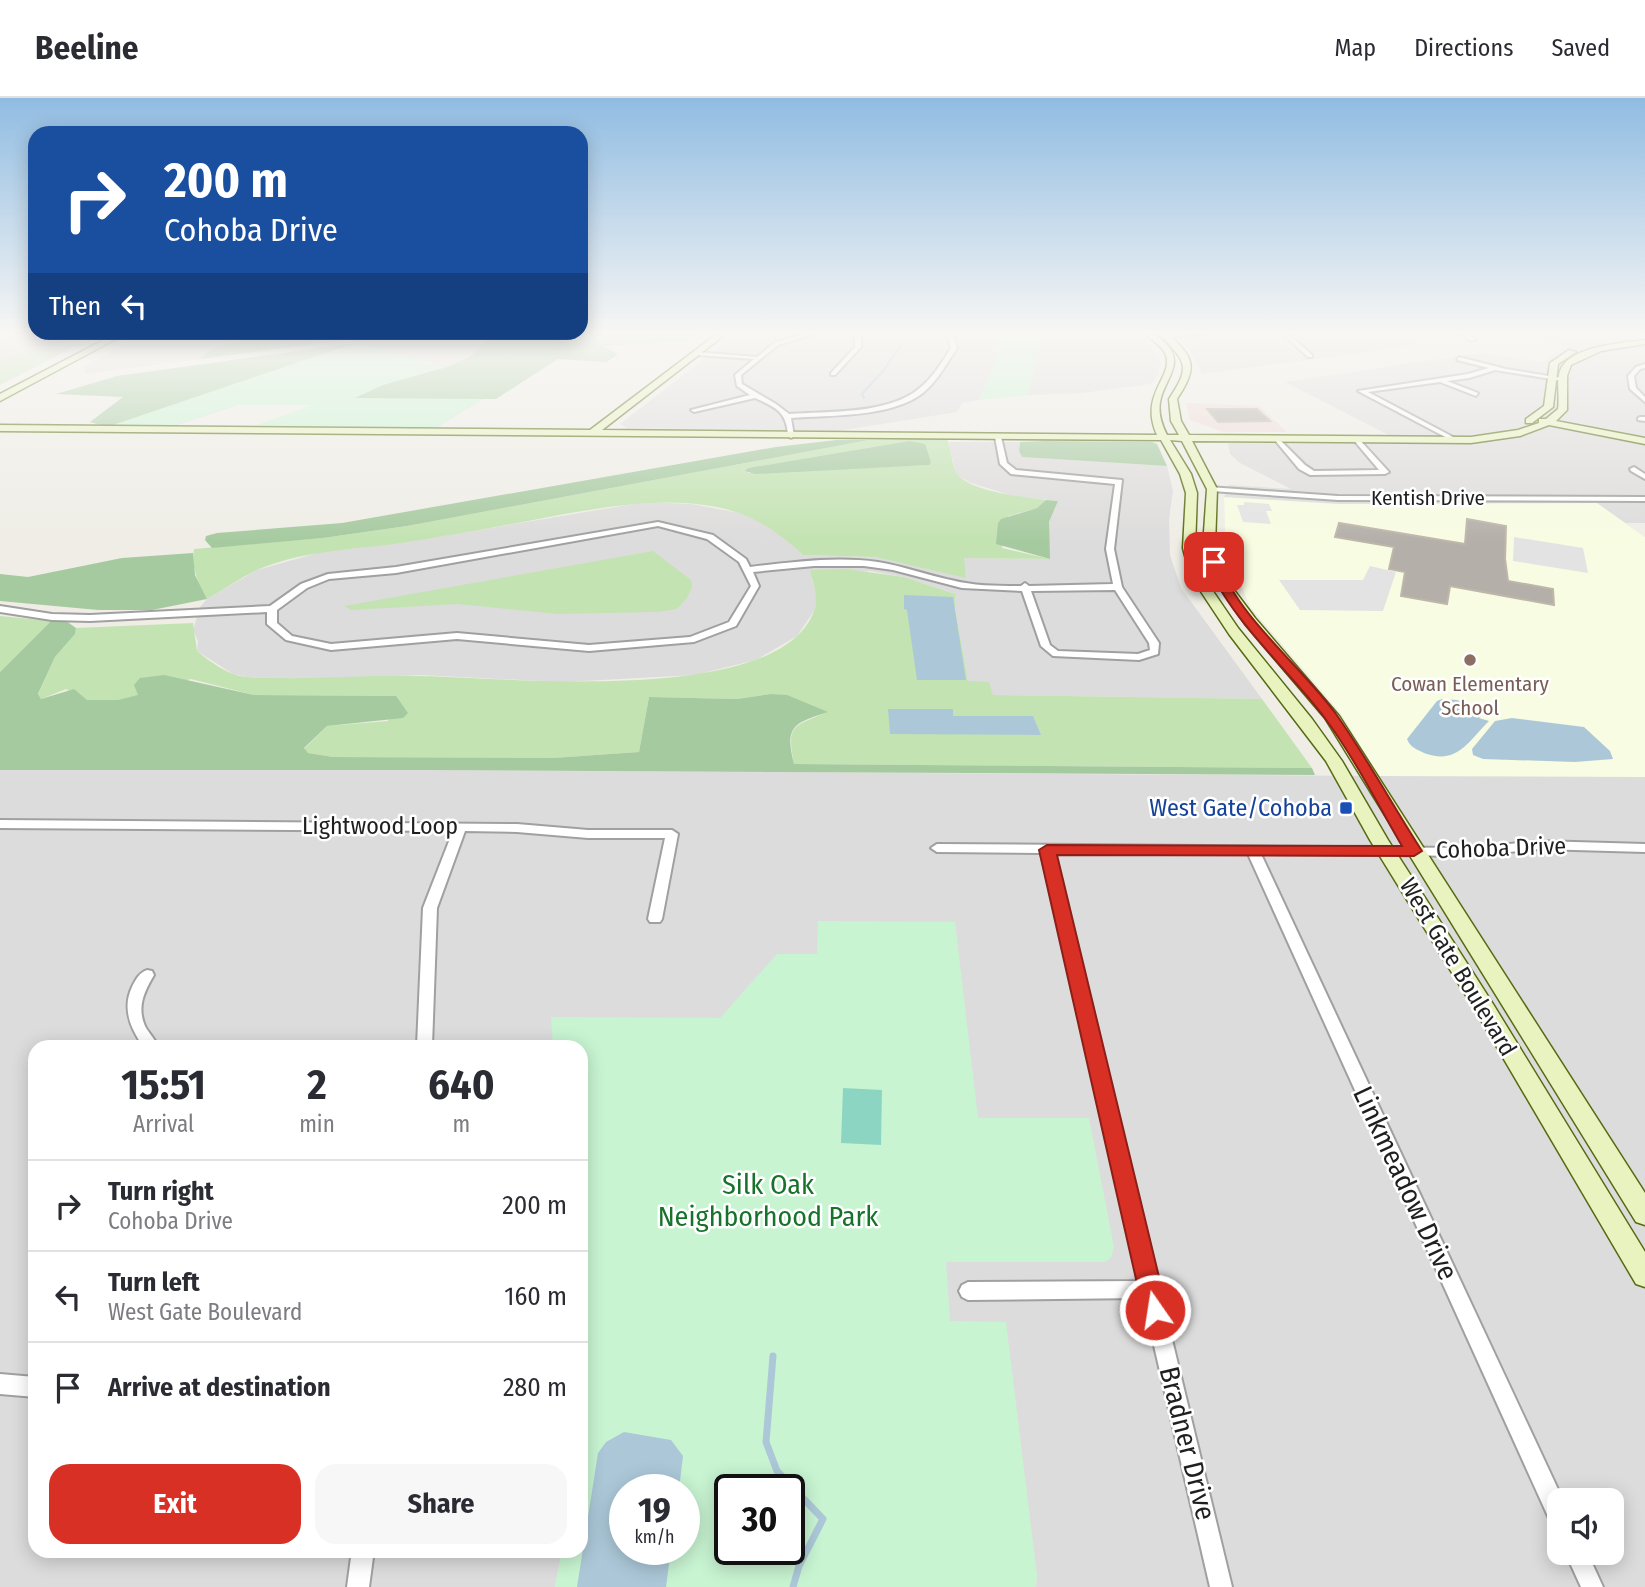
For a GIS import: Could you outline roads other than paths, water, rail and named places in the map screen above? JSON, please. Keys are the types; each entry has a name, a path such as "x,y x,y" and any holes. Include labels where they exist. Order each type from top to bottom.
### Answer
{"main road":[{"path":"592,433 632,402"},
{"name":"West Gate Boulevard","path":"1155,402 1157,421 1190,484 1189,552 1198,576 1231,628 1308,724 1333,760 1385,850 1645,1275"},
{"name":"West Gate Boulevard","path":"1173,402 1176,421 1206,472 1212,489 1209,546 1219,578 1250,621 1331,716 1645,1214"},
{"path":"1451,438 1501,430 1534,419 1548,407 1548,402"},
{"path":"0,428 1471,440 1512,434 1548,422 1562,410 1562,402"},
{"path":"1534,419 1645,440"},
{"path":"1189,528 1212,523"},
{"path":"1198,576 1234,616 1250,621"}],"street":[{"path":"694,411 728,402"},
{"path":"769,402 789,416 792,423 791,436"},
{"path":"789,416 872,408 892,402"},
{"path":"1384,402 1451,438"},
{"path":"998,437 1006,467 1019,474 1119,482 1110,549 1118,587 1154,643 1155,652 1150,655 1075,657 1056,654 1046,646 1025,586"},
{"path":"1001,451 1009,445 1010,438"},
{"path":"1276,438 1302,467 1312,473 1385,472 1354,438"},
{"path":"1634,469 1645,477"},
{"name":"Kentish Drive","path":"1212,489 1338,498 1645,499"},
{"path":"0,608 52,617 90,618 272,609 304,586 328,577 396,570 658,524 710,537 743,561 755,586 733,624 691,640 589,648 457,636 331,647 289,638 272,624 272,609"},
{"path":"748,570 819,562 855,562 896,568 971,586 1118,587"},
{"name":"Lightwood Loop","path":"0,824 461,827 588,834 672,834 655,919"},
{"path":"424,1040 430,908 461,827"},
{"name":"Cohoba Drive","path":"937,848 1471,852 1539,845 1645,848"},
{"name":"Bradner Drive","path":"1047,850 1221,1587"},
{"name":"Linkmeadow Drive","path":"1253,851 1547,1489"},
{"path":"147,1040 137,1026 132,1009 134,997 148,975"},
{"path":"968,1290 1150,1289"},
{"path":"0,1384 28,1386"},
{"path":"358,1587 362,1558"},
{"path":"1582,1565 1592,1587"}],"water":[{"path":"904,595 953,597 966,680 917,680 907,610 904,609"},
{"path":"1457,700 1485,710 1479,718 1489,721 1461,750 1445,756 1435,756 1416,749 1407,739 1437,701"},
{"path":"888,709 953,709 953,716 1033,716 1041,735 890,734"},
{"path":"1512,718 1584,727 1610,751 1613,759 1575,762 1483,759 1473,755 1472,749 1495,721"},
{"path":"624,1432 671,1440 683,1456 681,1474 609,1474 609,1565 669,1565 666,1587 577,1587 582,1558 588,1558 588,1517 598,1453 606,1442"}],"waterway":[{"path":"773,1356 766,1442 777,1471 823,1519 799,1566 793,1587"}],"place":[{"name":"Cowan Elementary School","path":"1470,660"},
{"name":"West Gate/Cohoba","path":"1346,808"}],"park label":[{"name":"Silk Oak Neighborhood Park","path":"768,1200"}]}
